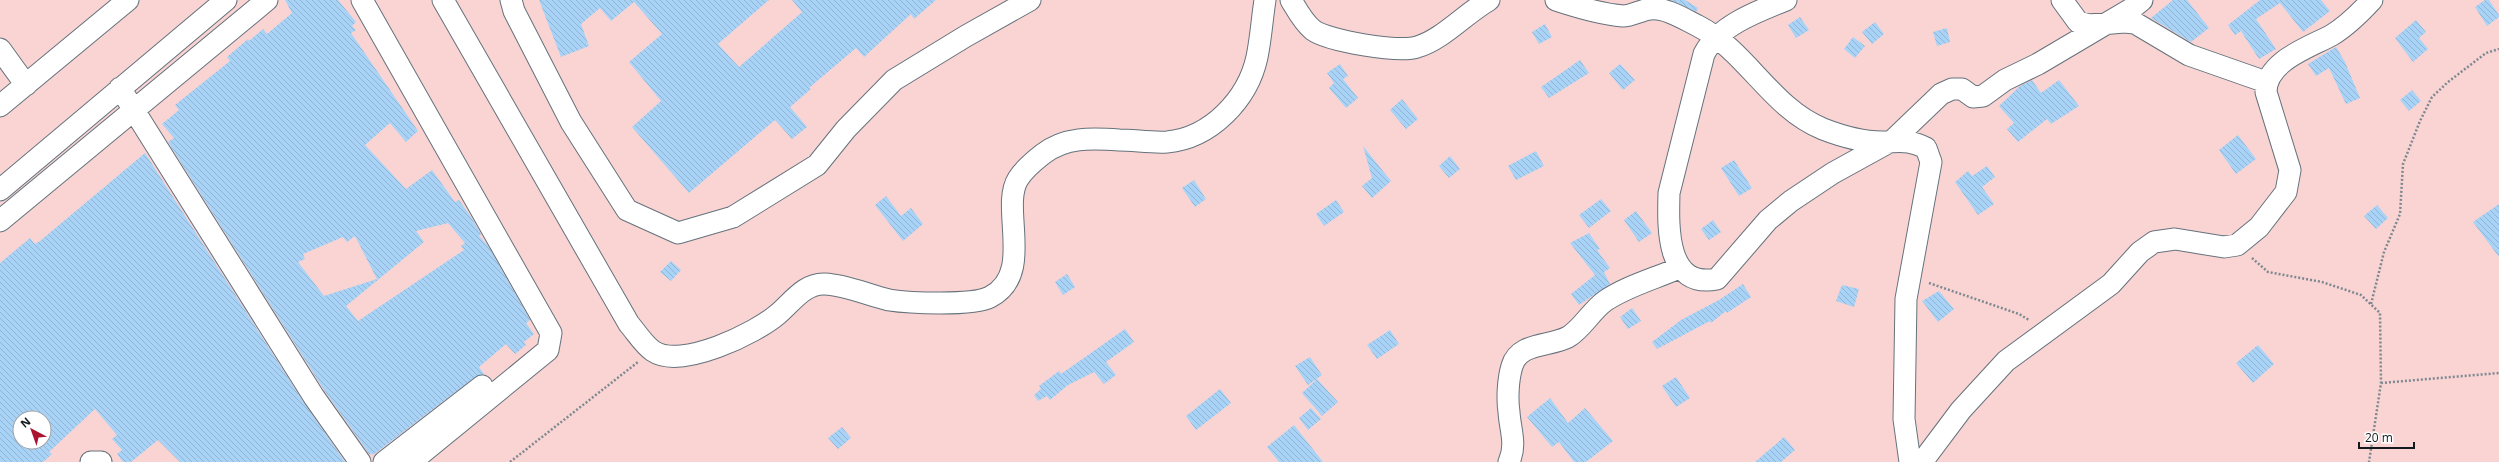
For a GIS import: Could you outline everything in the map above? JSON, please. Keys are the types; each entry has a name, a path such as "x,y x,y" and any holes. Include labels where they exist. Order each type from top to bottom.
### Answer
{"street":[{"path":"0,106 128,0"},
{"path":"0,190 226,0"},
{"path":"0,221 133,108 266,0"},
{"path":"443,0 629,324 653,351 670,357 698,353 724,343 776,315 806,289 816,284 829,284 892,300 955,302 988,298 999,291 1010,272 1015,244 1013,195 1017,180 1031,163 1066,141 1110,139 1167,142 1189,138 1209,127 1229,112 1240,95 1257,59 1265,0"},
{"path":"510,0 514,11 571,122 626,210 678,233 733,217 817,165 846,129 894,80 1024,0"},
{"path":"1291,0 1301,17 1312,30 1324,36 1391,49 1417,48 1489,0"},
{"path":"1556,0 1574,6 1625,16 1650,8 1664,10 1699,26 1727,45 1790,111 1823,129 1857,139 1883,142 1893,140 1920,145 1930,154 1931,162 1906,299 1904,419 1910,462"},
{"path":"1786,0 1744,19 1716,38 1704,54 1669,193 1668,217 1672,245 1679,268 1693,279 1705,281 1717,279 1732,264 1768,220 1790,201 1833,173 1893,140 1941,94 1952,89 1962,89 1973,97 1983,96 2005,80 2038,64 2106,24 2142,0"},
{"path":"2062,0 2078,22 2089,25 2124,22 2135,23 2189,55 2266,82"},
{"path":"1922,462 1961,410 2006,361 2110,284 2140,252 2154,242 2175,239 2213,246 2237,245 2259,227 2286,192 2290,170 2266,92 2266,82 2278,66 2333,34 2372,0"},
{"path":"366,2 551,333 548,350 411,462"},
{"path":"0,49 26,85"},
{"path":"120,88 314,397 360,462"},
{"path":"1509,462 1514,445 1508,410 1510,377 1512,366 1517,355 1527,348 1553,344 1569,336 1603,302 1622,290 1679,268"},
{"path":"384,462 551,333"},
{"path":"91,462 101,462"}],"path":[{"path":"2370,304 2384,252 2400,214 2403,164 2420,121 2432,97 2448,82 2486,53 2499,49"},
{"path":"2237,245 2268,272 2322,282 2361,295 2380,313 2381,383 2369,462"},
{"path":"1909,276 2019,314 2046,331"},
{"path":"510,462 653,351"},
{"path":"2381,383 2499,373"}],"shaded area":[{"path":"0,0 2499,0 2499,462 0,462"}],"building":[{"path":"285,0 338,0 356,22 352,26 356,30 351,33 418,131 406,142 390,123 365,145 406,189 432,170 455,202 459,200 481,234 479,236 489,247 530,320 526,323 534,334 524,342 526,345 515,354 506,344 479,367 484,374 475,377 373,455 371,453 370,455 324,390 168,142 174,138 162,124 179,110 175,105 230,61 227,57 248,39 249,41 263,29 267,34 292,13","holes":["448,223 465,243 461,246 464,250 358,321 346,306 424,242 416,231","355,236 377,279 324,296 298,262 305,259 303,254 343,237 347,242"]},
{"path":"539,0 769,0 718,44 739,67 802,12 792,0 936,0 914,19 911,14 864,57 856,48 809,88 811,89 790,107 807,127 792,139 775,120 689,193 632,127 661,101 629,62 662,34 634,2 611,21 600,8 581,24 589,46 561,57"},
{"path":"1671,0 1685,0 1698,8 1696,12"},
{"path":"2173,0 2187,0 2209,28 2191,42 2151,18"},
{"path":"2260,0 2321,0 2330,11 2303,32 2280,3 2256,19 2276,49 2259,59 2241,31 2235,35 2228,25"},
{"path":"2485,0 2489,0 2499,15 2499,17 2487,26 2475,7"},
{"path":"1800,17 1809,30 1796,38 1788,25"},
{"path":"2416,20 2426,32 2419,38 2428,49 2413,62 2395,38"},
{"path":"1875,22 1884,34 1872,44 1862,32"},
{"path":"1545,24 1552,37 1539,44 1532,32"},
{"path":"1947,28 1950,42 1937,46 1933,32"},
{"path":"1853,37 1865,46 1855,58 1844,49"},
{"path":"2336,47 2345,62 2360,98 2346,104 2329,68 2316,76 2308,64"},
{"path":"1580,60 1589,73 1549,98 1541,87"},
{"path":"1340,64 1348,76 1343,79 1358,98 1346,108 1329,88 1334,83 1327,73"},
{"path":"1620,64 1635,80 1623,90 1609,73"},
{"path":"2032,80 2041,93 2059,80 2079,106 2051,124 2047,119 2018,142 2007,129 2014,123 1999,106 2020,86"},
{"path":"2412,90 2421,101 2409,111 2400,100"},
{"path":"1402,99 1418,119 1406,129 1390,110"},
{"path":"2238,135 2256,159 2236,174 2219,150"},
{"path":"1363,146 1391,181 1372,198 1362,186 1372,178"},
{"path":"1536,151 1544,166 1516,180 1508,166"},
{"path":"145,153 304,403 345,462 180,462 158,440 131,462 123,462 117,454 122,450 112,439 117,435 95,409 52,449 52,410 12,410 12,450 51,450 49,452 52,454 43,462 0,462 0,263 30,238 35,244"},
{"path":"1450,156 1460,169 1449,178 1439,166"},
{"path":"1734,160 1752,188 1739,196 1721,168"},
{"path":"1987,166 1995,177 1982,187 1994,204 1978,215 1955,182 1968,171 1972,176"},
{"path":"1194,180 1206,199 1195,207 1182,188"},
{"path":"886,196 901,216 911,208 923,224 903,241 875,205"},
{"path":"1601,199 1611,211 1589,228 1579,215"},
{"path":"1336,200 1344,212 1324,226 1316,214"},
{"path":"2499,204 2499,257 2473,222"},
{"path":"2377,205 2388,218 2376,229 2364,216"},
{"path":"1636,211 1652,233 1639,242 1624,220"},
{"path":"1713,220 1721,232 1709,240 1701,229"},
{"path":"1589,233 1600,249 1597,250 1610,268 1604,272 1610,284 1579,305 1571,294 1595,275 1570,243"},
{"path":"671,261 681,270 671,281 660,272"},
{"path":"1067,274 1075,287 1063,295 1055,282"},
{"path":"1743,284 1751,297 1727,313 1726,311 1711,323 1710,321 1657,349 1652,342 1681,320 1719,300"},
{"path":"1842,285 1859,289 1854,307 1836,301"},
{"path":"1939,291 1954,309 1938,322 1922,301"},
{"path":"1632,308 1641,321 1628,329 1620,317"},
{"path":"1125,329 1134,342 1106,362 1116,375 1104,384 1094,372 1068,385 1050,400 1047,396 1038,401 1034,395 1041,389 1039,386 1059,371 1061,374"},
{"path":"1390,330 1399,344 1377,359 1367,345"},
{"path":"2258,345 2274,364 2253,383 2236,363"},
{"path":"1310,357 1322,375 1308,385 1295,366"},
{"path":"1676,377 1690,398 1676,407 1662,386"},
{"path":"1317,379 1338,402 1322,416 1302,393"},
{"path":"1220,389 1231,403 1196,430 1186,416"},
{"path":"1550,398 1568,423 1585,408 1613,441 1586,462 1574,462 1559,442 1552,447 1527,417"},
{"path":"1311,408 1321,419 1308,430 1299,418"},
{"path":"1294,425 1323,462 1279,462 1267,447"},
{"path":"842,427 851,438 838,449 828,438"},
{"path":"1784,437 1795,450 1781,462 1755,462"}]}
